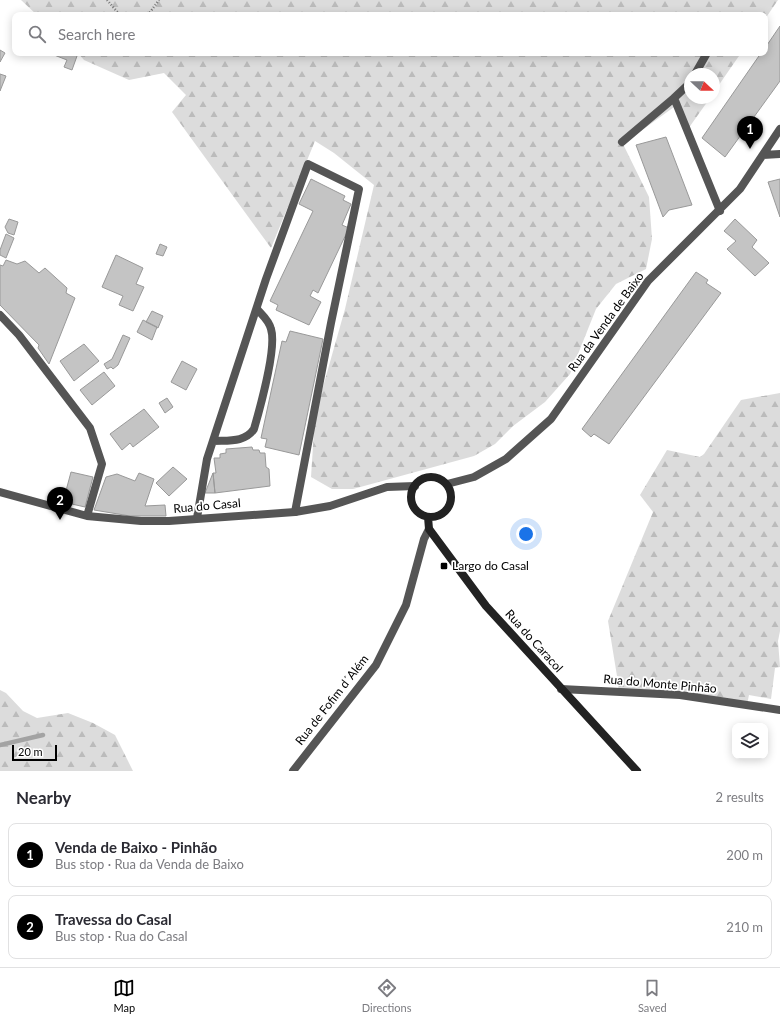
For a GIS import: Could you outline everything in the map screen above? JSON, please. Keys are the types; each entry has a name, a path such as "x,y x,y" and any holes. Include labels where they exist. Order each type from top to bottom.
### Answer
{"street":[{"path":"698,68 705,56"},
{"path":"622,142 684,89"},
{"path":"674,98 720,211"},
{"name":"Rua da Venda de Baixo","path":"446,484 474,477 506,460 551,419 648,282 720,211 740,189 780,129"},
{"path":"763,154 780,154"},
{"path":"197,518 207,459 256,309 308,164 359,189 331,323 295,512"},
{"path":"213,440 238,440 251,434 254,429 270,358 273,336 267,320 256,309"},
{"path":"0,315 19,335 90,428 102,464 88,516"},
{"path":"431,477 439,479 446,484 451,494 451,502 448,509 442,514 434,517 428,517 416,510 412,503 411,496 415,486 420,481 431,477"},
{"name":"Rua do Casal","path":"0,492 88,516 168,522 197,518 295,512 330,506 387,487 415,486"},
{"path":"428,517 429,530"},
{"name":"Rua do Caracol","path":"429,530 486,606 637,771"},
{"name":"Rua de Fofim d´Além","path":"293,771 376,665 406,604 424,539 429,530"},
{"name":"Rua do Monte Pinhão","path":"561,689 680,696 780,710"}],"path":[{"path":"107,0 117,12"},
{"path":"150,12 159,0"}],"green space":[{"path":"21,0 778,0 768,15 768,12 34,12"},
{"path":"81,56 739,56 720,83 720,68 684,68 684,104 706,104 688,129 674,107 623,144 649,197 652,239 646,269 616,284 596,309 570,374 545,402 513,426 495,444 474,456 353,489 332,489 311,477 315,415 345,309 374,185 334,153 315,141 271,248 172,112 186,95 164,73 129,80 84,60"},
{"path":"780,393 780,631 778,641 780,667 775,668 771,699 749,695 747,705 617,692 621,677 617,676 608,621 653,512 640,495 667,450 700,457 704,454 741,400"},
{"path":"0,690 6,693 23,711 37,718 68,713 93,723 115,735 133,771 0,771"}],"building":[{"path":"780,26 780,81 725,157 702,138 759,56 768,56 768,44"},
{"path":"0,50 5,53 0,62"},
{"path":"57,56 77,56 72,70 64,67 67,60"},
{"path":"0,74 6,76 0,91"},
{"path":"666,137 692,205 669,210 663,217 636,145"},
{"path":"311,179 345,196 343,200 351,204 342,225 349,228 318,293 313,290 310,296 321,302 309,325 276,310 278,305 270,301 313,211 299,204"},
{"path":"780,179 780,217 768,182"},
{"path":"9,219 18,222 14,235 8,233 5,227"},
{"path":"735,219 757,240 752,247 769,263 755,276 727,249 736,241 724,231"},
{"path":"6,234 14,238 6,258 0,255 0,250"},
{"path":"160,244 167,247 163,256 156,254"},
{"path":"116,255 143,268 136,284 144,287 133,311 119,305 123,296 102,287"},
{"path":"6,260 17,264 25,261 39,273 45,268 67,288 66,293 75,298 49,364 38,348 39,345 0,305 0,265 3,266"},
{"path":"696,272 708,280 706,283 721,293 609,444 594,434 591,437 582,429"},
{"path":"152,311 163,316 158,328 146,322"},
{"path":"143,320 157,327 152,340 137,332"},
{"path":"290,331 323,339 299,455 265,447 267,439 261,438 282,341 286,342"},
{"path":"123,335 130,338 118,365 113,369 111,367 107,369 104,364 112,359"},
{"path":"84,344 99,361 74,381 60,361"},
{"path":"182,361 197,369 186,390 171,382"},
{"path":"104,372 115,386 92,405 80,390"},
{"path":"167,398 173,407 165,413 159,403"},
{"path":"144,409 159,427 133,447 130,443 122,450 110,434"},
{"path":"252,447 253,450 259,450 260,453 265,453 266,467 269,469 270,486 215,493 213,473 216,473 214,458 220,458 220,454 226,453 226,449"},
{"path":"173,467 187,479 169,496 156,483"},
{"path":"71,472 93,477 85,507 63,502"},
{"path":"139,473 154,479 145,506 165,505 166,516 130,516 94,510 106,477 117,474 135,481"},
{"path":"213,473 215,493 205,493"}],"waterway":[{"path":"0,745 43,735"}],"place":[{"name":"Venda de Baixo - Pinhão","path":"750,149"},
{"name":"Travessa do Casal","path":"60,520"},
{"name":"Largo do Casal","path":"444,566"}]}
